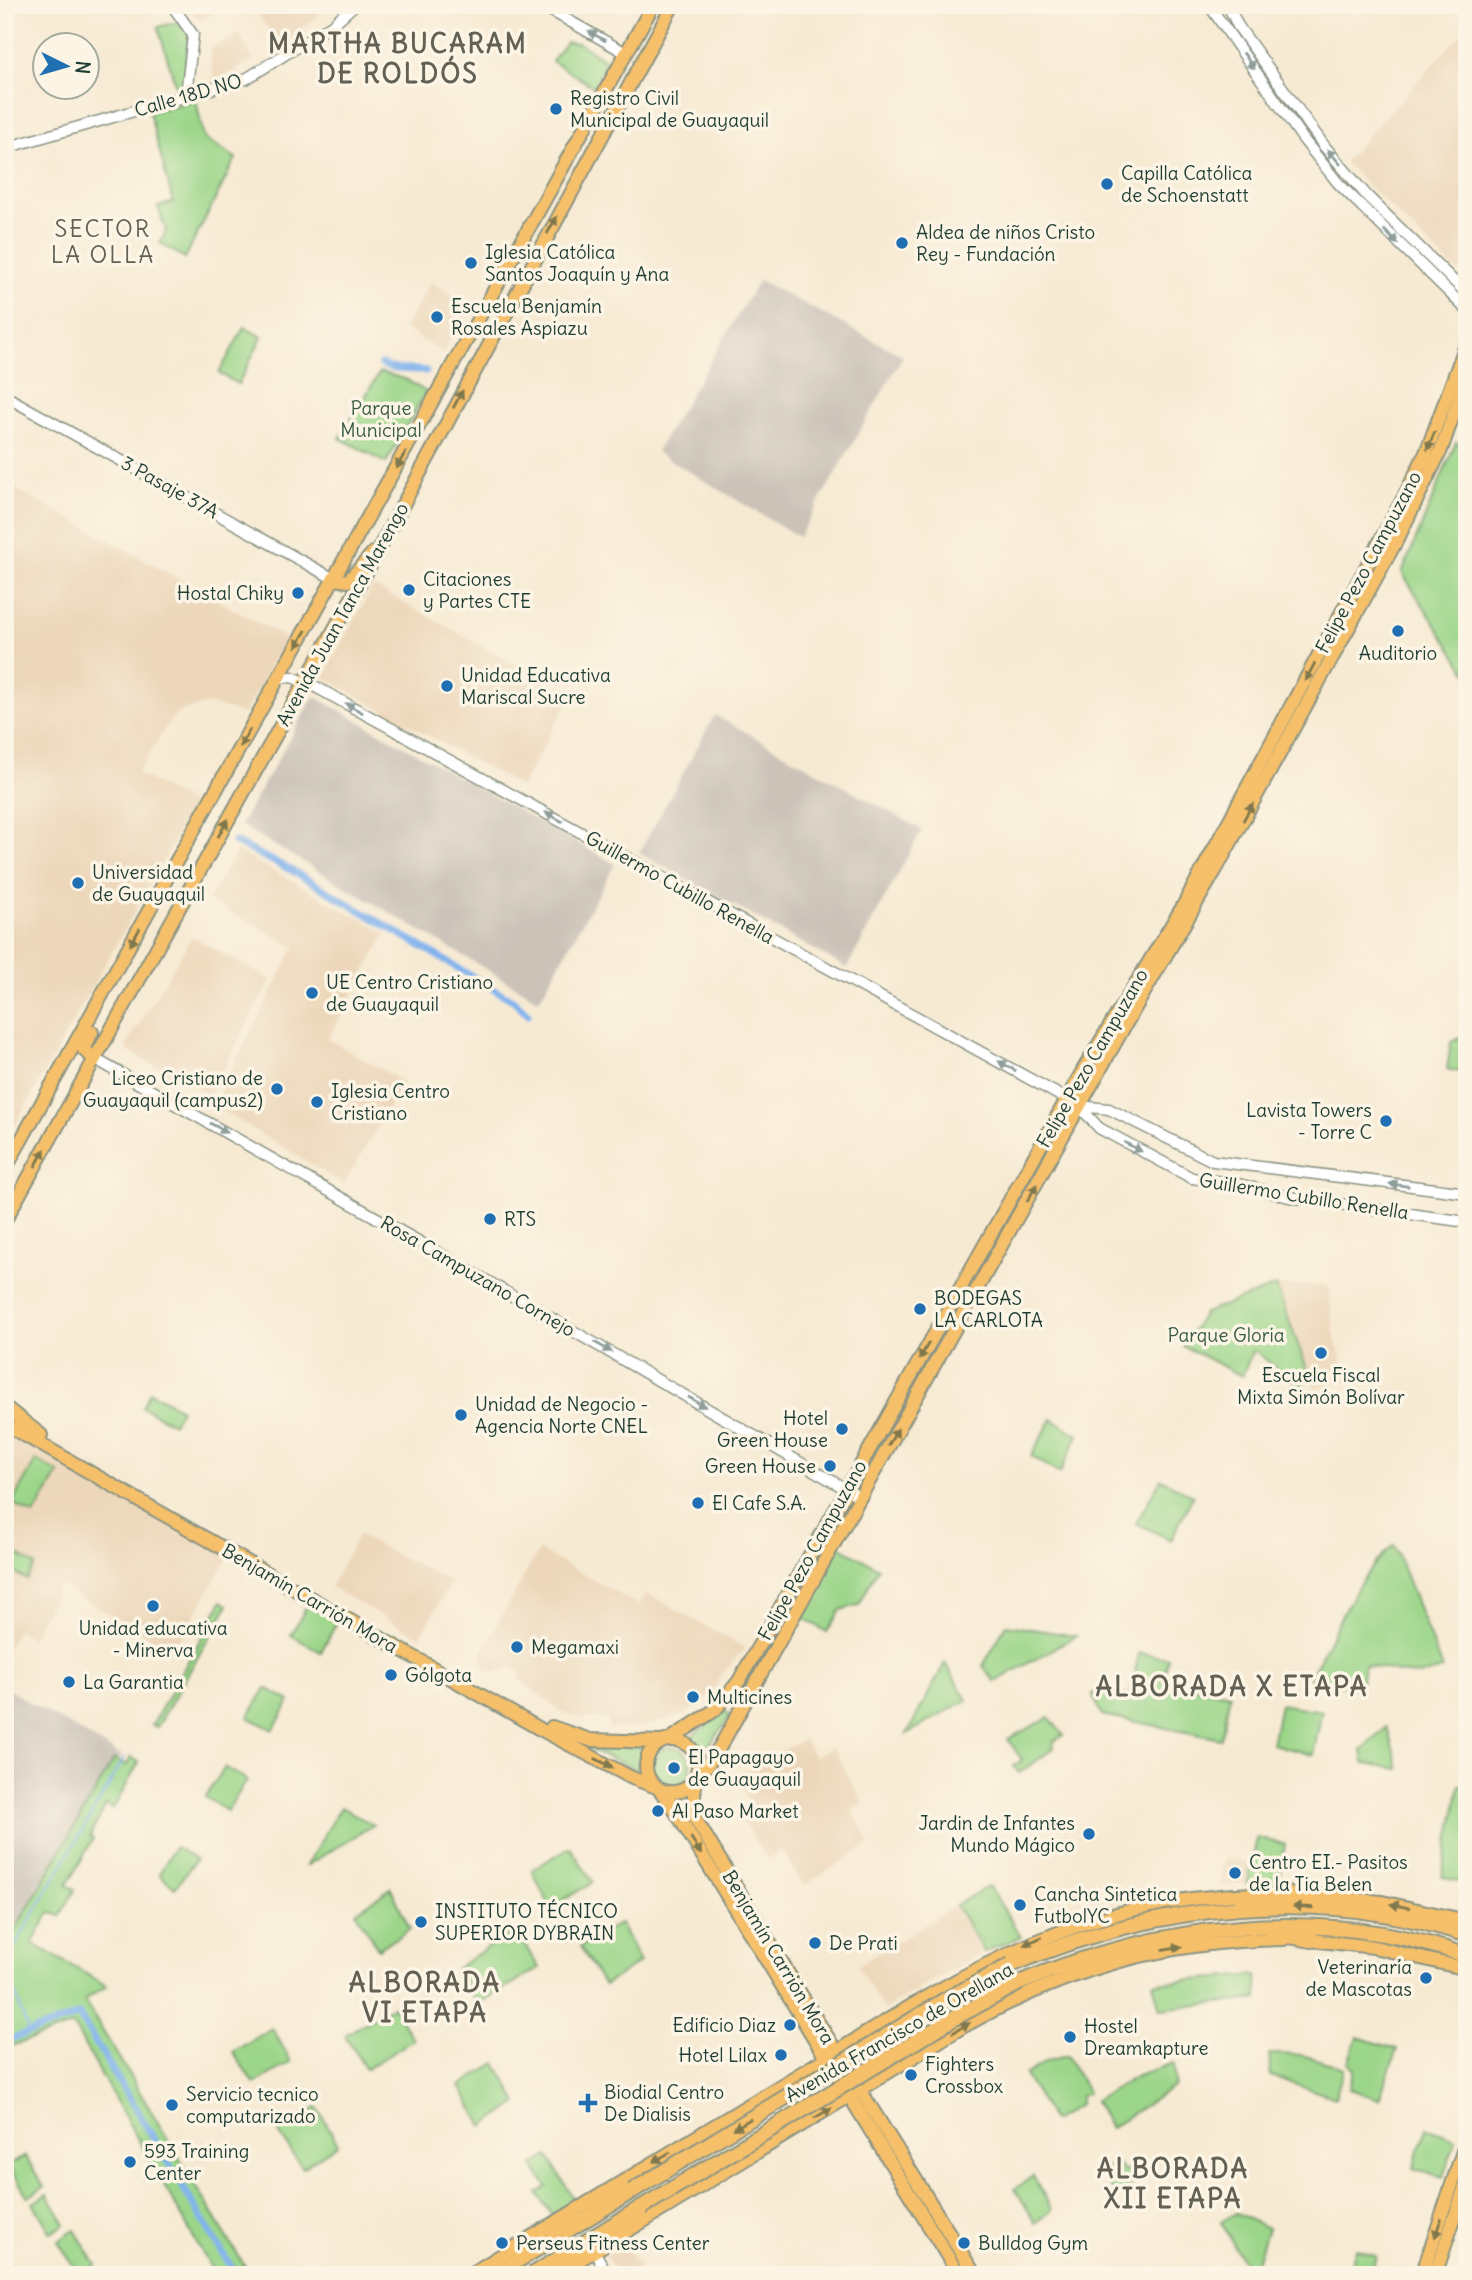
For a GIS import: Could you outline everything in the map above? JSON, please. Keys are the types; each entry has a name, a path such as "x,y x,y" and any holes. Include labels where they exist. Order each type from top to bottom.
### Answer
{"highway":[{"path":"1213,1910 1250,1899 1288,1893"},
{"name":"Avenida Francisco de Orellana","path":"494,2275 945,2000 1052,1947 1146,1919 1213,1910 1294,1906 1333,1909 1420,1923 1467,1936"},
{"name":"Avenida Francisco de Orellana","path":"532,2275 956,2017 1019,1983 1059,1966 1150,1939 1242,1927 1293,1926 1364,1933 1416,1942 1467,1956"},
{"path":"1242,1927 1311,1940"}],"main road":[{"name":"Avenida Juan Tanca Marengo","path":"5,1169 653,5"},
{"name":"Avenida Juan Tanca Marengo","path":"5,1220 380,547 673,5"},
{"path":"589,157 594,138 632,64 632,59 626,53"},
{"name":"Felipe Pezo Campuzano","path":"665,1741 715,1710 739,1681 1066,1099 1210,868 1407,491 1430,443 1467,342"},
{"name":"Felipe Pezo Campuzano","path":"696,1774 706,1766 722,1745 848,1515 999,1253 1210,868 1428,480 1467,376"},
{"path":"334,579 345,582 350,580 361,564 380,547"},
{"path":"95,1059 85,1052 84,1047 113,977"},
{"path":"5,1407 38,1438"},
{"name":"Benjamín Carrión Mora","path":"5,1415 38,1438 540,1729 632,1778 657,1787 671,1804 856,2093 916,2177 975,2275"},
{"path":"5,1426 38,1438"},
{"name":"Benjamín Carrión Mora","path":"38,1438 558,1730 605,1742 665,1741"},
{"path":"835,1507 845,1508 848,1515"},
{"path":"665,1741 685,1744 696,1756 696,1774 680,1791 657,1787 646,1771 646,1762 654,1747 665,1741"},
{"name":"Benjamín Carrión Mora","path":"696,1774 693,1805 696,1820 831,2055"},
{"name":"Avenida Francisco de Orellana","path":"469,2275 900,2013 1009,1951 1087,1922 1147,1906 1193,1899 1288,1893 1382,1902 1467,1921"},
{"name":"Avenida Francisco de Orellana","path":"555,2275 927,2049 1025,1993 1108,1963 1154,1951 1197,1944 1244,1940 1311,1940 1374,1947 1467,1969"},
{"path":"900,2013 893,2029 896,2041 909,2051 927,2049"},
{"name":"Benjamín Carrión Mora","path":"856,2093 887,2155 959,2275"},
{"path":"765,2095 783,2095 795,2107 796,2119 788,2134"},
{"path":"1422,2275 1467,2140"},
{"path":"887,2155 905,2180 916,2177"},
{"path":"1435,2275 1467,2180"},
{"path":"909,2192 917,2191 931,2214 939,2215"}],"street":[{"path":"172,5 194,35 186,95"},
{"name":"Calle 18D NO","path":"5,148 246,79 332,24 354,5"},
{"path":"541,5 626,53"},
{"path":"1209,5 1303,139 1338,183 1467,310"},
{"path":"1228,5 1238,26 1325,147 1368,197 1467,294"},
{"path":"1447,276 1467,281"},
{"name":"3 Pasaje 37A","path":"5,396 334,579"},
{"name":"Guillermo Cubillo Renella","path":"278,678 292,677 305,681 1079,1106 1099,1128 1192,1178 1238,1184 1289,1197 1467,1222"},
{"name":"Rosa Campuzano Cornejo","path":"95,1059 509,1293 859,1496"},
{"name":"Guillermo Cubillo Renella","path":"1079,1106 1109,1109 1213,1161 1467,1193"},
{"path":"594,2251 608,2275"},
{"path":"5,2262 13,2275"}],"shaded area":[{"path":"188,5 228,5 200,21"},
{"path":"258,5 329,5 281,48 256,11"},
{"path":"1467,27 1467,276 1454,269 1344,162"},
{"path":"239,34 253,60 214,82 210,49"},
{"path":"759,280 903,356 799,537 656,452"},
{"name":"Escuela Benjamín Rosales Aspiazu","path":"431,282 470,304 443,352 404,329"},
{"name":"Universidad de Guayaquil","path":"5,483 286,638 244,714 209,704 183,710 172,718 137,773 194,805 5,1143"},
{"name":"Unidad Educativa Mariscal Sucre","path":"373,586 571,695 521,787 323,677"},
{"path":"314,696 615,864 539,1000 240,825"},
{"path":"715,715 922,830 847,968 639,853"},
{"name":"UE Centro Cristiano de Guayaquil","path":"237,851 386,933 328,1039 404,1082 344,1184 213,1105 295,947 208,900"},
{"path":"194,938 271,980 209,1095 127,1050 126,1046 190,939"},
{"name":"Escuela Fiscal Mixta Simón Bolívar","path":"1328,1285 1334,1333 1348,1381 1315,1388 1276,1286"},
{"path":"5,1434 34,1445 230,1554 174,1651 60,1585 31,1638 18,1629 5,1651"},
{"path":"358,1535 451,1582 420,1637 330,1587"},
{"path":"539,1550 639,1605 646,1593 746,1648 720,1675 711,1695 686,1714 641,1727 608,1728 608,1719 575,1717 560,1711 519,1679 522,1673 513,1667 493,1673 485,1669 482,1663 484,1655 481,1653"},
{"path":"5,1688 122,1756 5,1954"},
{"path":"804,1739 814,1757 833,1747 863,1803 852,1809 870,1844 804,1886 782,1850 767,1859 741,1818 754,1810 735,1777"},
{"name":"Centro EI.- Pasitos de la Tia Belen","path":"1224,1858 1250,1863 1245,1883 1220,1886"},
{"path":"955,1906 982,1953 884,2010 857,1966"},
{"path":"625,2244 640,2268 629,2275 617,2275 606,2256"}],"green space":[{"path":"176,22 189,30 184,90 178,93 158,27"},
{"path":"566,42 578,43 604,59 605,65 594,87 552,61"},
{"path":"196,100 204,138 236,158 185,258 160,243 166,231 158,207 173,202 149,112"},
{"path":"244,327 262,337 238,384 219,373"},
{"name":"Parque Municipal","path":"380,372 407,380 426,392 386,463 340,438"},
{"path":"1456,442 1467,453 1467,673 1402,573"},
{"path":"1467,1035 1467,1073 1447,1069 1451,1042"},
{"name":"Parque Gloria","path":"1276,1286 1309,1374 1301,1387 1253,1350 1242,1376 1183,1346 1204,1313"},
{"path":"150,1392 181,1409 173,1424 142,1407"},
{"path":"1052,1419 1078,1435 1060,1473 1031,1456"},
{"path":"36,1460 59,1473 34,1515 12,1503"},
{"path":"1161,1479 1193,1496 1171,1540 1136,1523"},
{"path":"1394,1545 1442,1669 1419,1676 1365,1665 1359,1689 1310,1678 1356,1590 1380,1558"},
{"path":"839,1546 878,1568 859,1605 840,1610 827,1632 802,1617"},
{"path":"10,1550 35,1565 27,1580 5,1567"},
{"path":"310,1600 339,1618 321,1652 291,1635"},
{"path":"222,1601 228,1605 157,1727 152,1725"},
{"path":"1006,1625 1076,1636 995,1682 983,1666"},
{"path":"1139,1653 1168,1658 1164,1681 1230,1694 1221,1739 1102,1715 1092,1694 1097,1691 1130,1696"},
{"path":"945,1663 967,1700 907,1734"},
{"path":"266,1688 290,1701 273,1730 248,1717"},
{"path":"1280,1704 1322,1711 1313,1755 1272,1744"},
{"path":"725,1711 731,1715 703,1753 690,1737"},
{"path":"1049,1717 1063,1735 1053,1742 1054,1748 1019,1773 1014,1766 1022,1760 1008,1739"},
{"path":"1387,1727 1399,1769 1364,1763 1362,1750"},
{"path":"579,1745 641,1747 637,1770"},
{"path":"671,1747 679,1748 685,1753 690,1759 690,1775 685,1781 679,1786 671,1787 663,1786 657,1781 652,1775 651,1767 652,1759 657,1753 663,1748"},
{"path":"131,1757 139,1762 113,1809 106,1805 90,1836 93,1839 67,1885 75,1890 60,1916 50,1912 32,1943 107,1986 84,2000 250,2275 215,2275 73,2025 5,2048 5,1947 114,1759 127,1765"},
{"path":"225,1767 247,1780 227,1811 205,1797"},
{"path":"1467,1783 1467,1883 1442,1877 1460,1785"},
{"path":"341,1807 373,1825 306,1866"},
{"path":"1257,1838 1285,1844 1278,1885 1247,1885"},
{"path":"175,1847 196,1859 175,1888 159,1874"},
{"path":"570,1847 593,1882 550,1908 532,1870"},
{"path":"989,1886 1021,1937 984,1952 956,1905"},
{"path":"391,1888 410,1929 378,1949 356,1912"},
{"path":"620,1923 640,1962 604,1985 580,1947"},
{"path":"515,1930 539,1968 478,2004 456,1968"},
{"path":"1257,1975 1258,1999 1160,2009 1153,1983"},
{"path":"393,2006 413,2040 366,2069 345,2035"},
{"path":"272,2028 291,2062 254,2084 233,2052"},
{"path":"1357,2037 1397,2049 1379,2099 1349,2089 1354,2069 1348,2062"},
{"path":"1269,2054 1303,2055 1344,2068 1335,2098 1271,2076"},
{"path":"1067,2056 1088,2093 1081,2096 1080,2104 1053,2121 1025,2075 1047,2061"},
{"path":"496,2063 518,2103 483,2126 460,2086"},
{"path":"1174,2063 1175,2086 1110,2128 1095,2101 1137,2076"},
{"path":"317,2107 338,2144 302,2168 278,2131"},
{"path":"1427,2128 1456,2139 1443,2177 1413,2168"},
{"path":"25,2156 44,2187 28,2197 9,2166"},
{"path":"548,2156 575,2201 552,2215 538,2193 547,2187 533,2165"},
{"path":"1116,2163 1125,2172 1131,2169 1139,2180 1116,2196 1102,2172"},
{"path":"1033,2176 1052,2210 1036,2223 1015,2189"},
{"path":"47,2194 65,2224 51,2233 33,2203"},
{"path":"1236,2213 1268,2228 1255,2267 1248,2270 1221,2222"},
{"path":"75,2230 96,2265 79,2275 58,2241"},
{"path":"1356,2249 1376,2256 1370,2275 1347,2275"}],"waterway":[{"path":"381,364 392,368 426,371"},
{"path":"234,842 293,871 514,1001 528,1014"},
{"path":"29,2034 5,1963 125,1757"},
{"path":"5,2041 79,2015 236,2275"}],"place":[{"name":"Registro Civil Municipal de Guayaquil","path":"556,109"},
{"name":"Capilla Católica de Schoenstatt","path":"1107,184"},
{"name":"Aldea de niños Cristo Rey - Fundación","path":"902,243"},
{"name":"Iglesia Católica Santos Joaquín y Ana","path":"471,263"},
{"name":"Escuela Benjamín Rosales Aspiazu","path":"437,317"},
{"name":"Citaciones y Partes CTE","path":"409,590"},
{"name":"Hostal Chiky","path":"298,593"},
{"name":"Auditorio","path":"1398,631"},
{"name":"Unidad Educativa Mariscal Sucre","path":"447,686"},
{"name":"Universidad de Guayaquil","path":"78,883"},
{"name":"UE Centro Cristiano de Guayaquil","path":"312,993"},
{"name":"Liceo Cristiano de Guayaquil (campus2)","path":"277,1089"},
{"name":"Iglesia Centro Cristiano","path":"317,1102"},
{"name":"Lavista Towers - Torre C","path":"1386,1121"},
{"name":"RTS","path":"490,1219"},
{"name":"BODEGAS LA CARLOTA","path":"920,1309"},
{"name":"Escuela Fiscal Mixta Simón Bolívar","path":"1321,1353"},
{"name":"Unidad de Negocio - Agencia Norte CNEL","path":"461,1415"},
{"name":"Hotel Green House","path":"842,1429"},
{"name":"Green House","path":"830,1466"},
{"name":"El Cafe S.A.","path":"698,1503"},
{"name":"Unidad educativa - Minerva","path":"153,1606"},
{"name":"Megamaxi","path":"517,1647"},
{"name":"Gólgota","path":"391,1675"},
{"name":"La Garantia","path":"69,1682"},
{"name":"Multicines","path":"693,1697"},
{"name":"El Papagayo de Guayaquil","path":"674,1768"},
{"name":"Al Paso Market","path":"658,1811"},
{"name":"Jardin de Infantes Mundo Mágico","path":"1089,1834"},
{"name":"Centro EI.- Pasitos de la Tia Belen","path":"1235,1873"},
{"name":"Cancha Sintetica FutbolYC","path":"1020,1905"},
{"name":"INSTITUTO TÉCNICO SUPERIOR DYBRAIN","path":"421,1922"},
{"name":"De Prati","path":"815,1943"},
{"name":"Veterinaría de Mascotas","path":"1426,1978"},
{"name":"Edificio Diaz","path":"790,2025"},
{"name":"Hostel Dreamkapture","path":"1070,2037"},
{"name":"Hotel Lilax","path":"781,2055"},
{"name":"Fighters Crossbox","path":"911,2075"},
{"name":"Biodial Centro De Dialisis","path":"588,2103"},
{"name":"Servicio tecnico computarizado","path":"172,2105"},
{"name":"593 Training Center","path":"130,2162"},
{"name":"Perseus Fitness Center","path":"502,2243"},
{"name":"Bulldog Gym","path":"964,2243"}],"district":[{"name":"MARTHA BUCARAM DE ROLDÓS","path":"398,58"},
{"name":"SECTOR LA OLLA","path":"103,241"},
{"name":"ALBORADA X ETAPA","path":"1232,1686"},
{"name":"ALBORADA VI ETAPA","path":"425,1997"},
{"name":"ALBORADA XII ETAPA","path":"1173,2183"}]}
